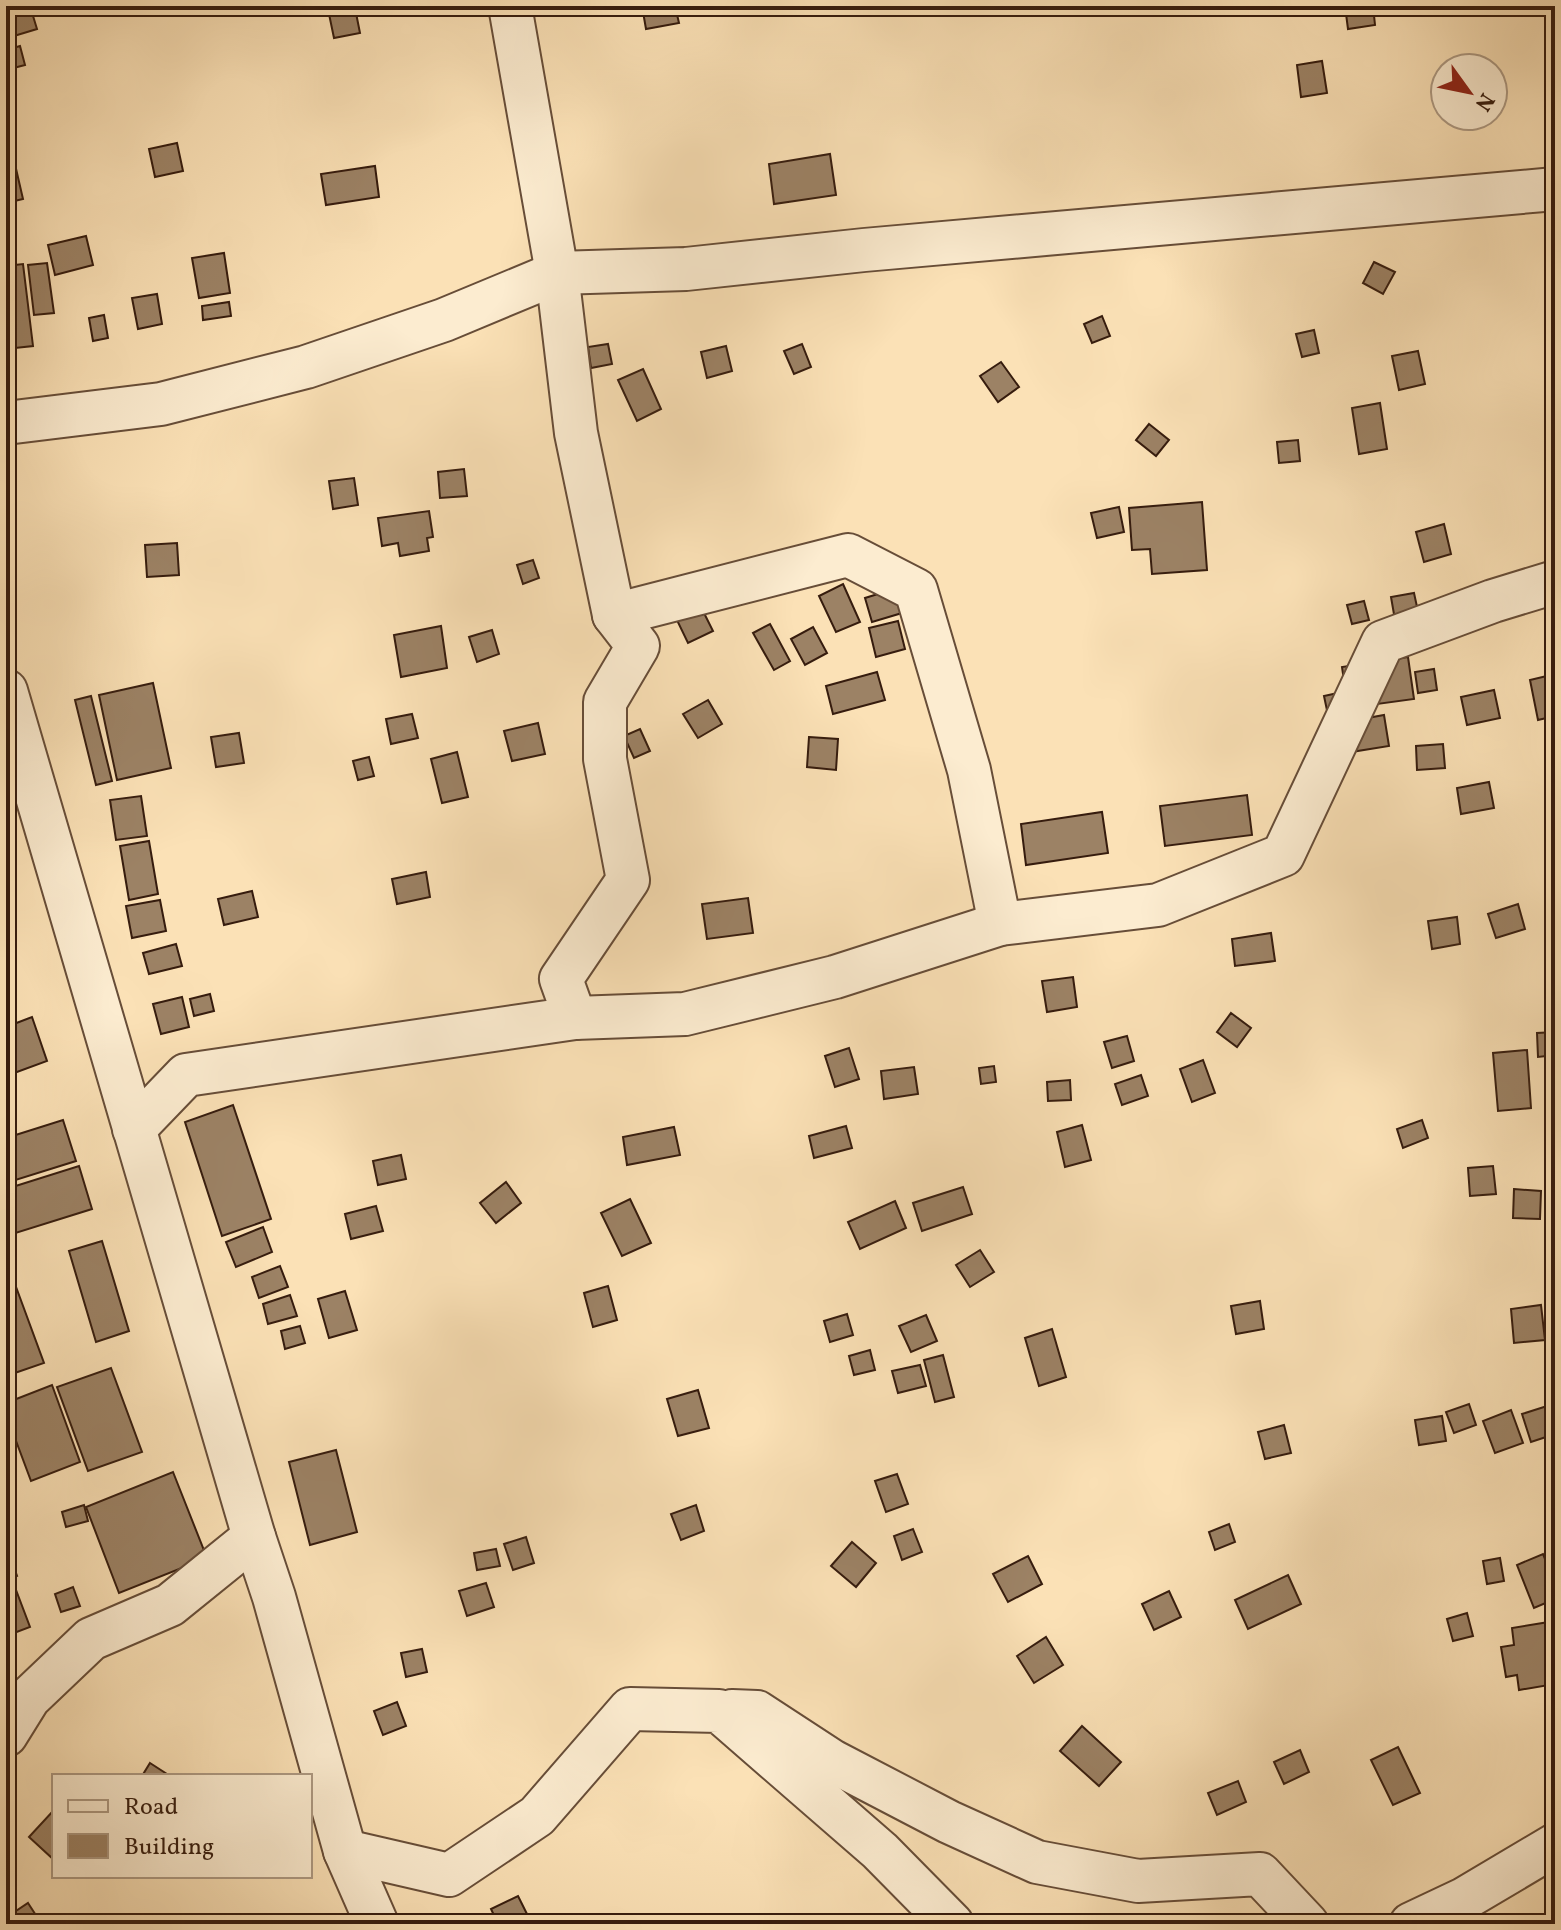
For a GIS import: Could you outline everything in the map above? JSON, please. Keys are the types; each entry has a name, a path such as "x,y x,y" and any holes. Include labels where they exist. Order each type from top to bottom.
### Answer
{"street":[{"path":"510,6 557,273 576,433 614,615 638,646 605,702 605,759 628,880 561,979 575,1018"},
{"path":"6,423 161,404 306,367 444,320 557,273 686,269 864,250 1555,189"},
{"path":"614,615 848,555 916,590 969,770 1000,924"},
{"path":"134,1129 186,1075 575,1018 685,1014 835,977 1000,924 1158,905 1283,855 1383,642 1493,601 1555,582"},
{"path":"6,691 274,1597 345,1851 377,1924"},
{"path":"6,1735 29,1698 91,1639 170,1605 254,1537"},
{"path":"345,1851 449,1875 537,1816 630,1709 757,1712 832,1761 949,1822 1037,1862 1138,1881 1260,1874 1307,1924"},
{"path":"719,1711 880,1851 952,1924"},
{"path":"1411,1924 1464,1899 1555,1845"}],"building":[{"path":"30,6 37,29 14,36 7,12"},
{"path":"642,6 675,6 679,23 646,29"},
{"path":"1345,6 1373,6 1375,25 1348,29"},
{"path":"355,8 360,33 334,38 329,14"},
{"path":"20,46 25,65 6,70 6,50"},
{"path":"1322,61 1327,93 1301,97 1297,65"},
{"path":"177,143 183,171 155,177 149,149"},
{"path":"11,147 23,199 6,203 6,148"},
{"path":"830,154 836,195 774,204 769,164"},
{"path":"375,166 379,197 326,205 321,174"},
{"path":"86,236 93,265 55,275 48,245"},
{"path":"224,253 230,293 199,298 192,258"},
{"path":"1374,262 1395,272 1383,294 1363,283"},
{"path":"47,263 54,313 34,315 28,265"},
{"path":"23,264 33,346 6,349 6,266"},
{"path":"157,294 162,324 138,329 132,298"},
{"path":"229,302 231,316 203,320 202,306"},
{"path":"104,315 108,338 93,341 89,318"},
{"path":"1102,316 1110,336 1092,343 1084,324"},
{"path":"1314,330 1319,353 1302,357 1296,334"},
{"path":"608,344 612,364 591,368 588,347"},
{"path":"802,344 811,367 794,374 784,351"},
{"path":"726,346 732,371 707,378 701,352"},
{"path":"1418,351 1425,384 1399,390 1392,356"},
{"path":"1001,362 1019,387 998,402 980,376"},
{"path":"643,369 661,409 637,421 618,380"},
{"path":"1380,403 1387,449 1359,454 1352,408"},
{"path":"1149,424 1169,440 1156,456 1136,440"},
{"path":"1298,440 1300,461 1279,463 1277,442"},
{"path":"464,469 467,496 440,498 438,472"},
{"path":"354,478 358,505 333,509 329,481"},
{"path":"1202,502 1207,570 1152,574 1150,549 1132,550 1129,508"},
{"path":"1119,507 1124,532 1097,538 1091,513"},
{"path":"429,511 433,537 427,538 429,551 400,556 398,543 382,546 378,518"},
{"path":"1444,524 1451,554 1424,562 1416,532"},
{"path":"177,543 179,575 147,577 145,545"},
{"path":"533,560 539,578 523,584 517,565"},
{"path":"843,584 860,622 836,632 819,596"},
{"path":"894,589 902,613 872,622 865,598"},
{"path":"1414,593 1419,616 1395,620 1391,597"},
{"path":"1364,601 1369,620 1352,624 1347,605"},
{"path":"700,605 713,631 688,643 675,616"},
{"path":"898,621 905,649 876,657 869,628"},
{"path":"770,624 790,661 774,670 753,633"},
{"path":"441,626 447,668 401,677 394,635"},
{"path":"813,627 827,653 805,665 791,639"},
{"path":"492,630 499,654 477,662 469,637"},
{"path":"1408,657 1414,699 1348,708 1342,667"},
{"path":"1434,669 1437,690 1418,693 1415,672"},
{"path":"877,672 885,700 833,714 826,686"},
{"path":"1555,674 1555,716 1538,720 1530,680"},
{"path":"153,683 171,768 117,780 99,695"},
{"path":"1494,690 1500,718 1467,725 1461,697"},
{"path":"1338,693 1328,715 1324,696"},
{"path":"91,696 112,781 96,785 75,700"},
{"path":"708,700 722,724 698,738 683,714"},
{"path":"412,714 418,738 391,744 386,719"},
{"path":"1384,715 1389,746 1345,753 1340,723"},
{"path":"538,723 545,754 512,761 504,731"},
{"path":"640,729 650,751 634,758 624,736"},
{"path":"239,733 244,763 216,767 211,737"},
{"path":"809,737 838,739 836,770 807,767"},
{"path":"1443,744 1445,768 1417,770 1416,746"},
{"path":"457,752 468,797 442,803 431,759"},
{"path":"369,757 374,776 358,780 353,761"},
{"path":"1489,782 1494,808 1461,814 1457,788"},
{"path":"1247,795 1252,835 1165,846 1160,806"},
{"path":"141,796 147,836 116,840 110,800"},
{"path":"1102,812 1108,853 1026,865 1021,824"},
{"path":"149,841 158,894 129,900 120,846"},
{"path":"426,872 430,897 397,904 392,879"},
{"path":"252,891 258,917 224,925 218,899"},
{"path":"748,898 753,933 707,939 702,904"},
{"path":"160,900 166,931 132,938 126,906"},
{"path":"1518,904 1525,929 1496,938 1488,914"},
{"path":"1457,917 1460,944 1432,949 1428,921"},
{"path":"1271,933 1275,961 1235,966 1232,939"},
{"path":"176,944 182,966 149,974 143,953"},
{"path":"1073,977 1077,1007 1047,1012 1042,981"},
{"path":"210,994 214,1011 194,1016 190,999"},
{"path":"182,997 189,1027 161,1034 153,1004"},
{"path":"1231,1013 1251,1028 1237,1047 1217,1032"},
{"path":"32,1017 47,1061 6,1076 6,1027"},
{"path":"1555,1032 1555,1055 1538,1057 1537,1033"},
{"path":"1127,1036 1134,1061 1112,1068 1104,1042"},
{"path":"849,1048 859,1079 835,1087 825,1056"},
{"path":"1527,1050 1531,1108 1498,1111 1493,1053"},
{"path":"1203,1060 1215,1093 1192,1102 1180,1069"},
{"path":"994,1066 996,1082 981,1084 979,1068"},
{"path":"914,1067 918,1094 884,1099 881,1071"},
{"path":"1141,1075 1148,1096 1122,1105 1115,1084"},
{"path":"1070,1080 1071,1100 1048,1101 1047,1082"},
{"path":"233,1105 271,1219 222,1236 185,1122"},
{"path":"63,1120 76,1161 6,1183 6,1138"},
{"path":"1422,1120 1428,1138 1403,1148 1397,1129"},
{"path":"1082,1125 1091,1160 1065,1167 1057,1132"},
{"path":"846,1126 852,1148 814,1158 809,1136"},
{"path":"674,1127 680,1155 627,1165 623,1137"},
{"path":"401,1155 406,1179 378,1185 373,1161"},
{"path":"79,1166 92,1209 6,1236 6,1189"},
{"path":"1493,1166 1496,1194 1470,1196 1468,1168"},
{"path":"506,1182 521,1203 496,1223 480,1203"},
{"path":"963,1187 972,1214 922,1231 913,1203"},
{"path":"1514,1189 1541,1191 1540,1219 1513,1218"},
{"path":"630,1199 651,1243 622,1256 601,1213"},
{"path":"895,1201 906,1228 860,1249 848,1222"},
{"path":"376,1206 383,1231 351,1239 345,1214"},
{"path":"263,1227 272,1252 236,1267 226,1242"},
{"path":"102,1241 129,1331 96,1342 69,1251"},
{"path":"980,1250 994,1272 970,1287 956,1265"},
{"path":"280,1266 288,1287 259,1298 252,1277"},
{"path":"12,1276 44,1363 6,1376 6,1278"},
{"path":"608,1286 617,1320 593,1327 584,1293"},
{"path":"345,1291 357,1330 329,1338 318,1299"},
{"path":"290,1295 297,1316 268,1324 263,1304"},
{"path":"1260,1301 1264,1329 1236,1334 1231,1306"},
{"path":"1541,1305 1545,1340 1514,1343 1511,1309"},
{"path":"847,1314 853,1335 830,1342 824,1321"},
{"path":"926,1315 937,1341 911,1352 899,1326"},
{"path":"300,1326 305,1343 285,1349 281,1331"},
{"path":"1052,1329 1066,1377 1039,1386 1025,1338"},
{"path":"870,1350 875,1370 854,1375 849,1356"},
{"path":"943,1355 954,1397 935,1402 924,1360"},
{"path":"920,1365 926,1386 898,1393 892,1371"},
{"path":"111,1368 142,1452 88,1471 57,1387"},
{"path":"52,1385 80,1462 31,1481 6,1414 6,1403"},
{"path":"698,1390 709,1428 678,1436 667,1399"},
{"path":"1469,1404 1476,1425 1454,1433 1446,1412"},
{"path":"1547,1406 1555,1434 1531,1442 1522,1414"},
{"path":"1511,1410 1523,1443 1495,1453 1483,1421"},
{"path":"1442,1416 1446,1441 1419,1445 1415,1420"},
{"path":"1284,1425 1291,1453 1265,1459 1258,1432"},
{"path":"336,1450 357,1532 310,1545 289,1462"},
{"path":"173,1472 207,1558 119,1593 86,1507"},
{"path":"897,1474 908,1504 886,1512 875,1481"},
{"path":"84,1505 88,1521 66,1527 62,1512"},
{"path":"696,1505 704,1531 681,1540 671,1514"},
{"path":"1229,1524 1235,1542 1215,1550 1209,1532"},
{"path":"913,1529 922,1552 902,1560 894,1536"},
{"path":"526,1537 534,1563 513,1570 504,1544"},
{"path":"852,1542 876,1563 856,1587 831,1566"},
{"path":"6,1544 17,1576 6,1580"},
{"path":"496,1549 500,1566 477,1570 474,1553"},
{"path":"1543,1554 1555,1585 1555,1599 1534,1608 1517,1565"},
{"path":"1028,1556 1042,1584 1008,1602 993,1574"},
{"path":"1500,1558 1504,1581 1487,1584 1483,1561"},
{"path":"1288,1575 1301,1604 1248,1629 1235,1600"},
{"path":"13,1582 30,1627 6,1636 6,1585"},
{"path":"486,1583 494,1607 467,1616 459,1591"},
{"path":"73,1587 80,1606 61,1612 55,1594"},
{"path":"1169,1591 1181,1617 1154,1630 1142,1604"},
{"path":"1467,1613 1473,1636 1453,1641 1447,1619"},
{"path":"1555,1621 1555,1684 1519,1690 1517,1675 1506,1677 1501,1647 1514,1645 1512,1628"},
{"path":"1046,1637 1063,1665 1034,1683 1017,1656"},
{"path":"422,1649 427,1672 406,1677 401,1653"},
{"path":"397,1702 406,1726 383,1735 374,1711"},
{"path":"1082,1726 1121,1762 1099,1786 1060,1751"},
{"path":"1398,1747 1420,1793 1393,1805 1371,1760"},
{"path":"1300,1750 1309,1772 1284,1784 1274,1762"},
{"path":"150,1763 167,1774 143,1774"},
{"path":"1238,1781 1246,1802 1217,1815 1208,1793"},
{"path":"52,1812 52,1858 29,1837"},
{"path":"518,1896 530,1920 521,1924 498,1924 491,1909"},
{"path":"28,1903 39,1920 33,1924 12,1924 7,1917"}]}
